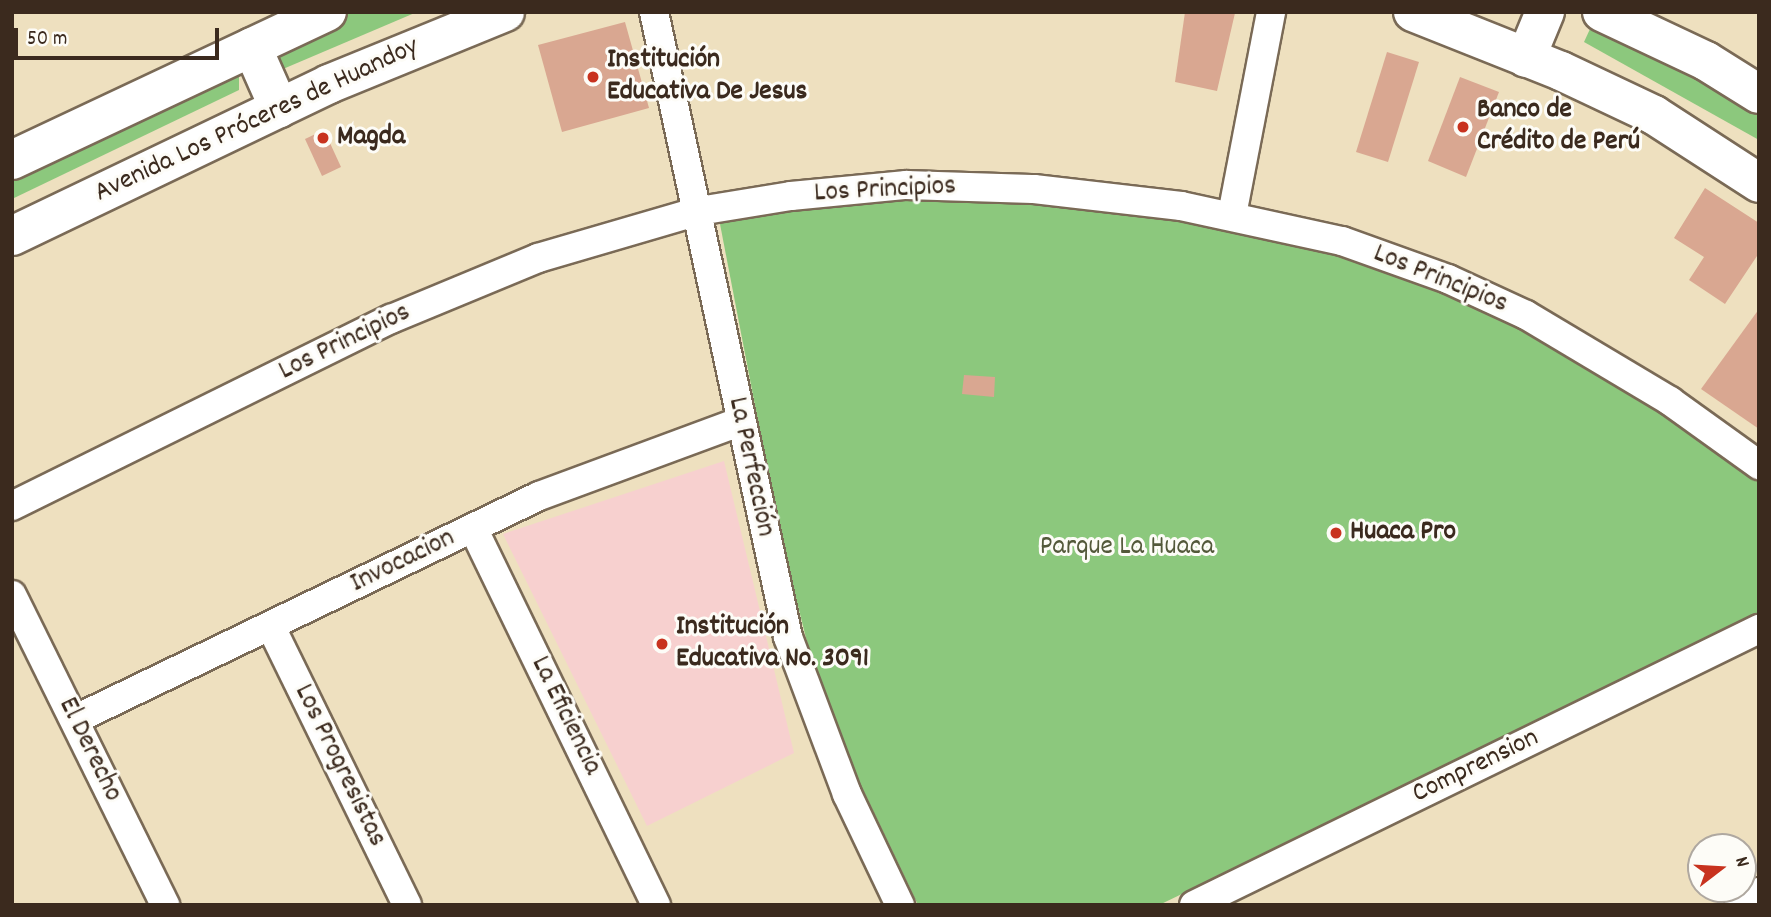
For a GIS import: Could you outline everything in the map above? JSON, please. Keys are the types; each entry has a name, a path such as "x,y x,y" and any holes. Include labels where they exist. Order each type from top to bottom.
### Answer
{"main road":[{"path":"12,160 327,12"},
{"name":"Avenida Los Próceres de Huandoy","path":"12,236 279,107 505,12"},
{"path":"1413,12 1463,22 1526,58 1654,116 1759,183"},
{"path":"1526,58 1545,12"},
{"path":"1602,12 1706,61 1759,94"},
{"path":"252,47 279,107"},
{"path":"1744,905 1759,897"}],"street":[{"name":"La Perfección","path":"654,12 699,211 740,422 785,624 804,685 847,794 900,905"},
{"path":"1232,215 1271,12"},
{"name":"Los Principios","path":"12,506 471,285 612,234 699,211 791,196 906,186 1034,189 1232,215 1342,241 1448,279 1526,315 1660,394 1759,465"},
{"name":"Invocacion","path":"74,720 539,496 740,422"},
{"name":"La Eficiencia","path":"473,528 656,905"},
{"name":"El Derecho","path":"12,595 165,905"},
{"name":"Los Progresistas","path":"271,627 407,905"},
{"name":"Comprension","path":"1194,905 1759,629"}],"shaded area":[{"name":"Institución Educativa No. 3091","path":"724,461 794,753 647,826 503,534"}],"green space":[{"path":"336,12 417,12 283,69 271,40"},
{"path":"1596,16 1759,106 1759,140 1584,42"},
{"path":"239,71 239,90 12,199 12,167"},
{"name":"Parque La Huaca","path":"927,194 1124,207 1329,252 1437,287 1523,324 1651,401 1759,480 1759,617 1159,905 918,905 834,729 806,638 779,530 720,224 733,213"}],"building":[{"path":"1185,12 1235,13 1217,91 1175,82"},
{"name":"Institución Educativa De Jesus","path":"625,22 649,108 562,132 538,45"},
{"path":"1387,52 1419,62 1388,162 1356,152"},
{"name":"Banco de Crédito de Perú","path":"1460,77 1499,92 1466,177 1428,161"},
{"path":"324,130 341,167 322,176 305,139"},
{"path":"1705,188 1759,223 1759,253 1725,304 1689,280 1704,257 1674,238"},
{"path":"1759,309 1759,429 1701,389"},
{"path":"964,375 995,377 994,397 962,394"}],"place":[{"name":"Institución Educativa De Jesus","path":"593,77"},
{"name":"Banco de Crédito de Perú","path":"1463,127"},
{"name":"Magda","path":"323,138"},
{"name":"Huaca Pro","path":"1336,533"},
{"name":"Institución Educativa No. 3091","path":"662,644"}]}
